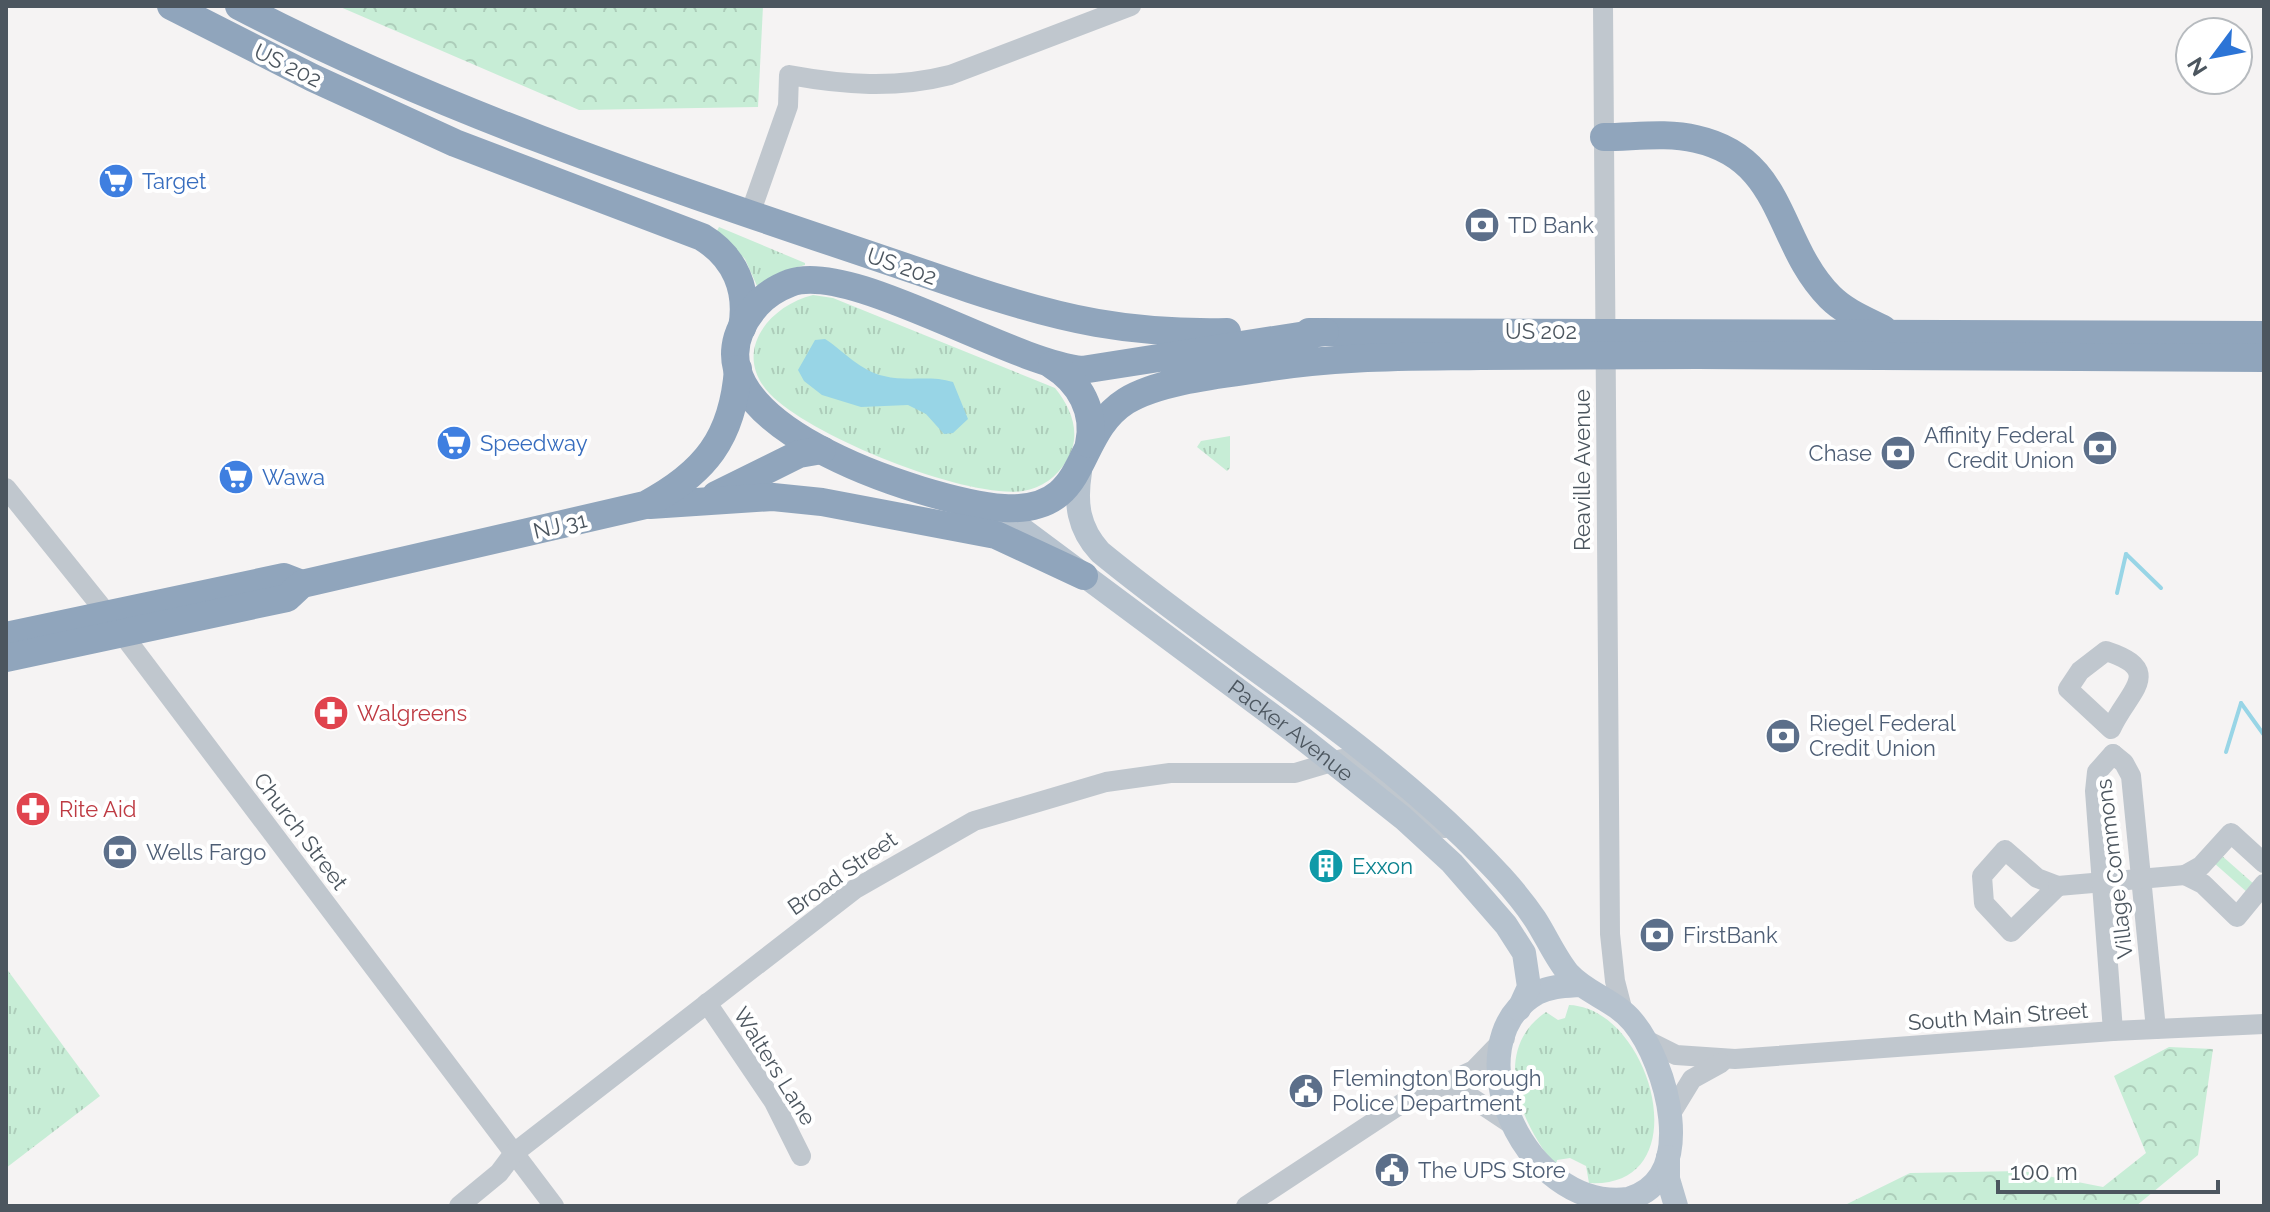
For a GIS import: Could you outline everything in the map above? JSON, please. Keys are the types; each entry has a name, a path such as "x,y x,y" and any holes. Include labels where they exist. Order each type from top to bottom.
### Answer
{"highway":[{"name":"US 202","path":"171,6 313,78 455,143 702,237 721,251 739,278 744,297 738,368 745,388 759,408 822,450 874,475 978,505 1013,508 1039,504 1062,492 1084,460 1108,415 1144,392 1258,369 1337,358 1605,343 1891,333 2264,335"},
{"name":"US 202","path":"239,6 409,87 750,214 978,292 1092,324 1147,332 1325,332 1605,343 2264,358"},
{"path":"409,87 544,153 885,284 928,316"},
{"path":"1604,137 1694,138 1736,154 1755,169 1769,188 1802,258 1831,298 1891,333"},
{"path":"740,336 753,309 769,293 806,278 845,284 1064,368 1100,370 1325,332"},
{"path":"1044,361 1062,371 1081,393 1091,425 1084,460"},
{"name":"NJ 31","path":"645,505 694,473 719,441 734,405 738,368"},
{"name":"NJ 31","path":"6,658 284,577 302,584 645,505 701,501 799,454 822,450"},
{"path":"701,501 788,498 956,525 1014,542 1084,576"},
{"name":"NJ 31","path":"6,636 115,624"}],"main road":[{"name":"Packer Avenue","path":"1084,460 1077,505 1084,531 1100,552 1383,765 1465,839 1520,898 1567,971 1582,986"},
{"name":"Packer Avenue","path":"978,505 1015,524 1333,762 1424,837 1506,925 1528,963 1529,987 1518,1010"},
{"path":"1668,1151 1660,1173 1638,1195 1604,1204 1566,1193 1543,1176 1511,1124 1499,1072 1505,1038 1518,1010 1546,989 1582,986 1623,1012 1644,1039 1663,1076 1670,1115 1668,1179 1676,1206"}],"street":[{"path":"750,214 788,106 789,75 869,86 920,83 950,75 1131,6"},
{"name":"Reaville Avenue","path":"1603,6 1610,934 1615,981 1623,1012"},
{"name":"Church Street","path":"6,488 115,624 554,1206"},
{"path":"1134,614 1150,589"},
{"path":"2111,729 2113,754"},
{"name":"Village Commons","path":"2113,1031 2095,780 2100,766 2113,754 2124,763 2131,776 2156,1029"},
{"path":"1333,762 1342,759 1361,766 1421,815 1465,839"},
{"name":"Broad Street","path":"459,1206 499,1173 514,1153 878,872 974,821 1106,782 1170,773 1295,773 1333,762"},
{"path":"2058,886 2185,875 2201,866 2231,833 2264,863"},
{"path":"2185,875 2203,884 2237,917 2264,884"},
{"name":"Reaville Avenue","path":"1582,986 1604,958 1610,934"},
{"name":"Walters Lane","path":"707,1003 774,1102 801,1156"},
{"name":"South Main Street","path":"1644,1039 1676,1055 1735,1059 2113,1031 2264,1024"},
{"path":"1246,1206 1418,1094 1474,1070 1505,1038"},
{"name":"South Main Street","path":"1670,1115 1692,1079 1735,1059"},
{"path":"1418,1094 1450,1092 1469,1096 1511,1124"}],"green space":[{"path":"338,6 763,6 758,107 579,110"},
{"path":"719,227 805,265 783,271 757,286 745,259 717,231"},
{"path":"813,295 833,298 1055,388 1073,422 1074,441 1063,466 1043,484 1030,490 997,491 965,485 890,461 818,428 790,411 770,394 759,378 754,363 755,348 769,320 782,309"},
{"path":"1230,436 1230,468 1227,471 1197,447 1201,441"},
{"path":"2221,855 2255,885 2248,893 2214,863"},
{"path":"6,968 100,1096 6,1168"},
{"path":"1569,1005 1598,1014 1623,1035 1641,1064 1652,1097 1654,1130 1645,1158 1624,1177 1589,1183 1586,1166 1570,1158 1557,1160 1556,1166 1531,1130 1522,1109 1516,1088 1515,1066 1519,1046 1529,1028 1546,1012 1558,1020 1565,1018"},
{"path":"2169,1047 2213,1049 2198,1155 2136,1206 1843,1206 1910,1173 2022,1171 2103,1187 2146,1153 2114,1076"}],"water":[{"path":"825,339 875,373 893,378 953,382 968,419 953,433 944,434 926,414 908,405 861,407 822,395 804,381 798,370 815,340"}],"waterway":[{"path":"2126,554 2161,588"},
{"path":"2117,593 2126,554"},
{"path":"2241,703 2264,735"},
{"path":"2226,752 2241,703"}],"place":[{"name":"Target","path":"116,181"},
{"name":"TD Bank","path":"1482,225"},
{"name":"Speedway","path":"454,443"},
{"name":"Affinity Federal Credit Union","path":"2100,448"},
{"name":"Chase","path":"1898,453"},
{"name":"Wawa","path":"236,477"},
{"name":"Walgreens","path":"331,713"},
{"name":"Riegel Federal Credit Union","path":"1783,736"},
{"name":"Rite Aid","path":"33,809"},
{"name":"Wells Fargo","path":"120,852"},
{"name":"Exxon","path":"1326,866"},
{"name":"FirstBank","path":"1657,935"},
{"name":"Flemington Borough Police Department","path":"1306,1091"},
{"name":"The UPS Store","path":"1392,1170"}]}
